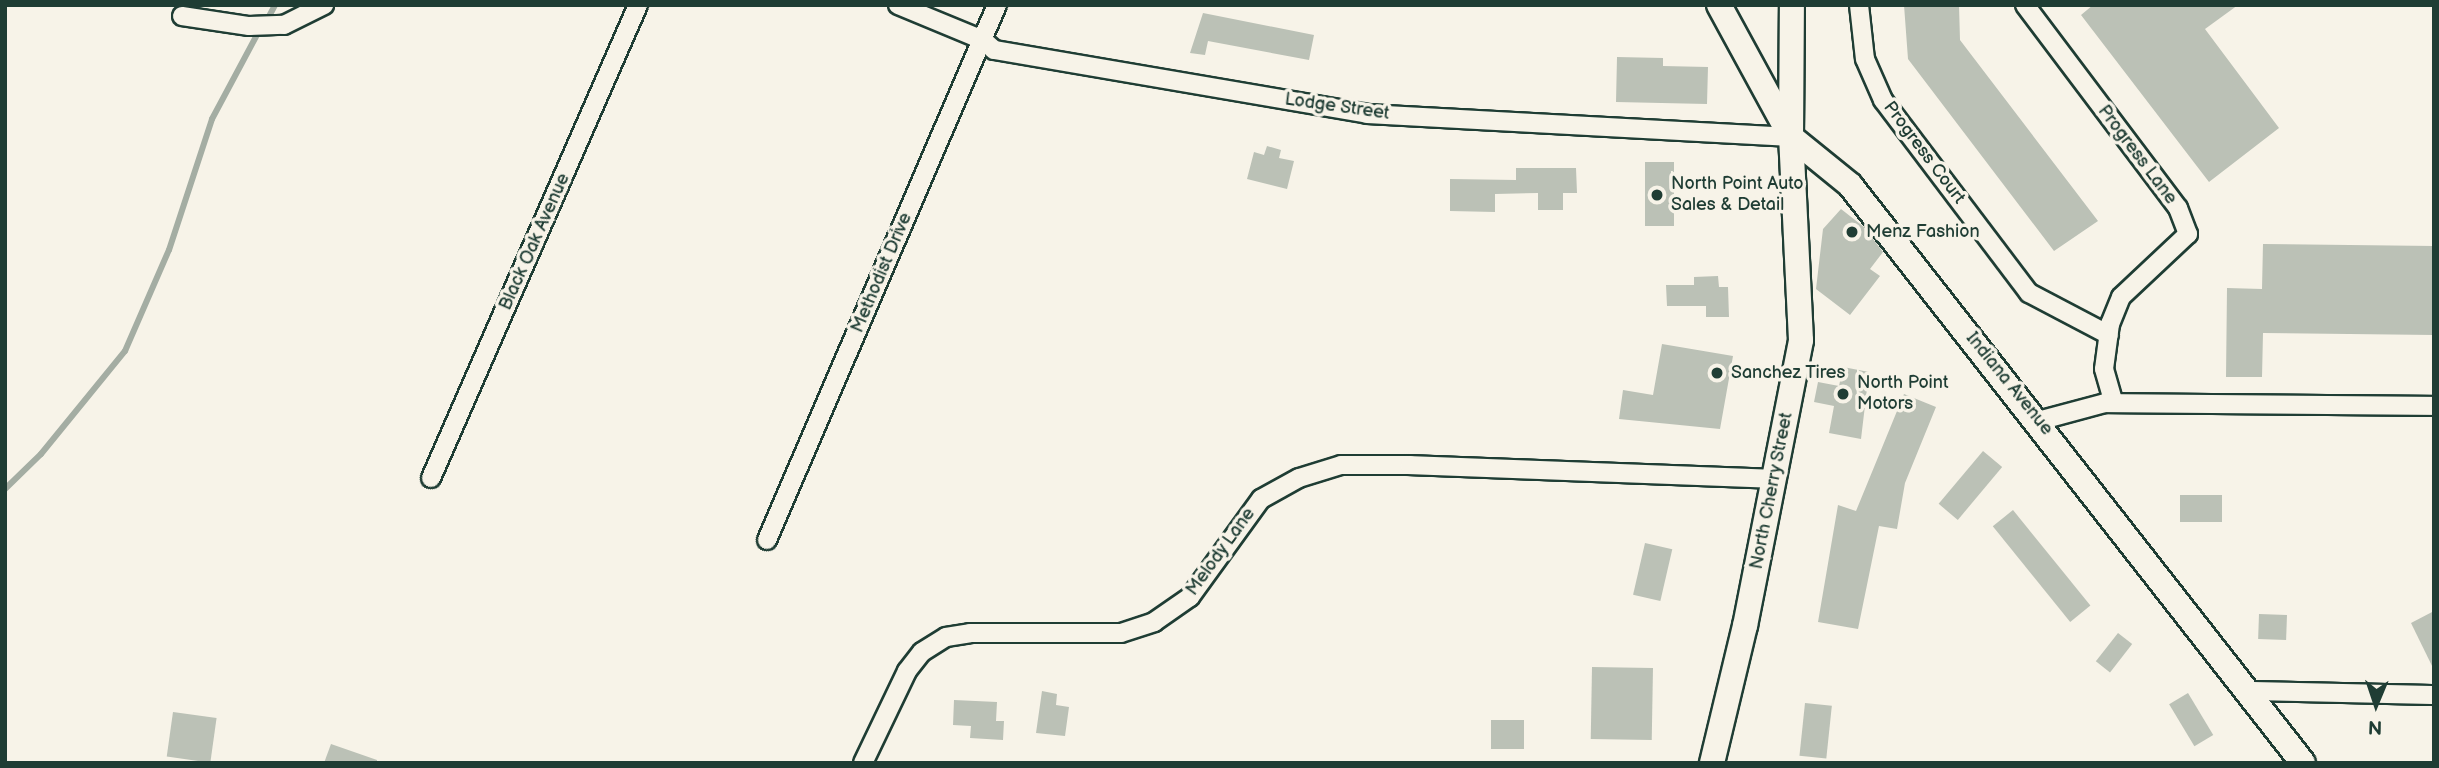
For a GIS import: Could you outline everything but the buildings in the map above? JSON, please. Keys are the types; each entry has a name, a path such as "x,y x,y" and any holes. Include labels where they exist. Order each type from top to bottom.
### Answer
{"main road":[{"name":"Indiana Avenue","path":"1719,5 1791,137 1850,185 2251,691 2256,705 2302,763"},
{"name":"North Cherry Street","path":"1712,763 1775,479 1801,340 1791,137 1792,5"}],"street":[{"path":"183,16 249,26 284,25 324,5"},
{"name":"Black Oak Avenue","path":"431,478 638,5"},
{"name":"Lodge Street","path":"898,5 983,40 994,50 1367,114 1791,137"},
{"name":"Methodist Drive","path":"767,540 997,5"},
{"name":"Progress Court","path":"1859,5 1865,59 1883,100 2029,293 2109,335"},
{"name":"Progress Lane","path":"2025,5 2178,208 2189,234 2121,297 2109,335"},
{"path":"2109,335 2104,369 2114,403"},
{"path":"2038,421 2114,403 2434,406"},
{"name":"Melody Lane","path":"863,763 907,671 922,652 946,637 971,633 1121,633 1154,622 1190,597 1255,505 1299,478 1341,465 1410,465 1775,479"},
{"path":"2251,691 2434,695"}],"waterway":[{"path":"266,22 275,5"},
{"path":"5,489 41,454 125,351 169,250 212,119 259,31"}],"place":[{"name":"North Point Auto Sales & Detail","path":"1657,195"},
{"name":"Menz Fashion","path":"1852,232"},
{"name":"Sanchez Tires","path":"1717,373"},
{"name":"North Point Motors","path":"1843,394"}]}
